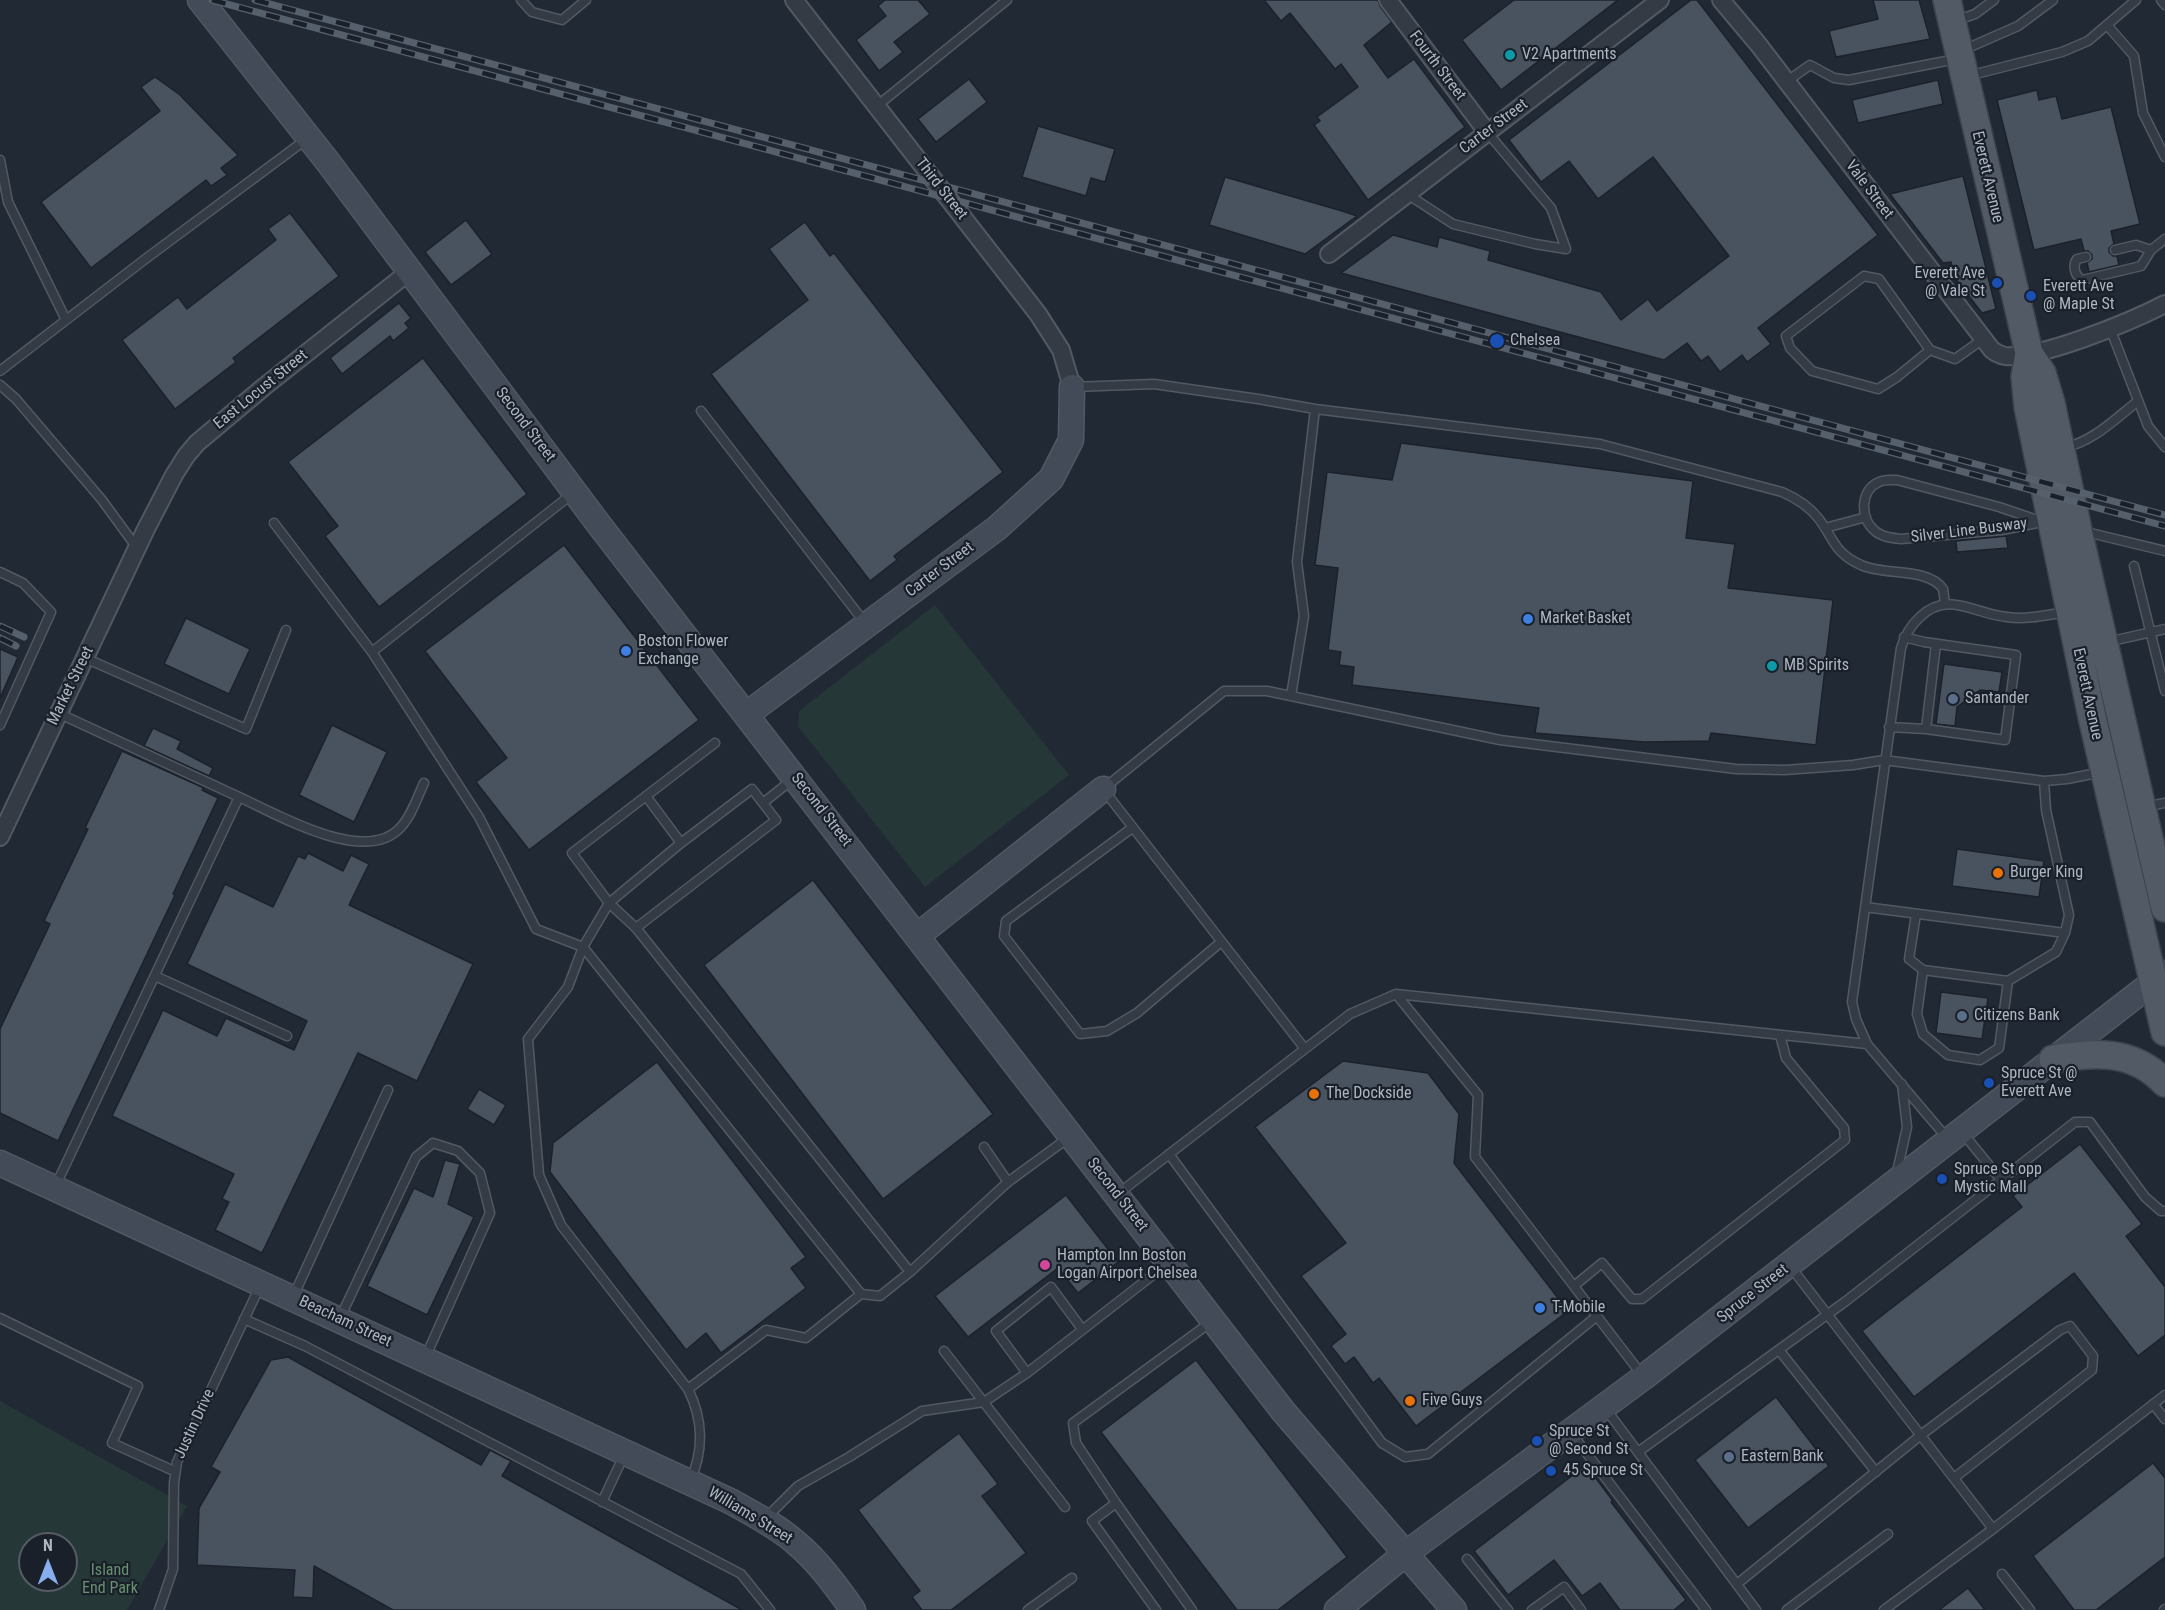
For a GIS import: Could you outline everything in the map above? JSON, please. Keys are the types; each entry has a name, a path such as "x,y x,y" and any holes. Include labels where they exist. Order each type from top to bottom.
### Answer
{"main road":[{"name":"Second Street","path":"200,0 309,138 575,492 1283,1411 1454,1610"},
{"name":"Everett Avenue","path":"1949,11 2029,353 2045,382 2056,448 2070,611 2104,771 2135,809 2165,908"},
{"name":"Everett Avenue","path":"2029,353 2025,377 2061,526 2103,643 2135,809 2165,1032"},
{"name":"Carter Street","path":"747,714 997,528 1051,478 1071,440 1072,387"},
{"path":"917,936 1103,789"},
{"name":"Spruce Street","path":"1337,1610 1405,1554 1605,1408 2159,978"},
{"path":"2053,1059 2087,1054 2112,1054 2152,1070 2165,1083"},
{"name":"Beacham Street","path":"0,1163 689,1481"},
{"name":"Williams Street","path":"689,1481 763,1520 796,1542 828,1575 847,1605"}],"street":[{"name":"Third Street","path":"794,0 1038,314 1061,350 1072,387"},
{"name":"Fourth Street","path":"1388,0 1487,132"},
{"name":"Carter Street","path":"1329,254 1660,0"},
{"name":"Vale Street","path":"1721,0 1992,350 2002,356 2029,353 2065,344 2165,303"},
{"name":"East Locust Street","path":"140,542 174,475 197,443 410,271"},
{"name":"Market Street","path":"0,837 140,542"}],"lane":[{"path":"522,0 532,12 562,20 586,0"},
{"path":"877,106 1006,0"},
{"path":"1949,11 1975,14 1994,0"},
{"path":"1786,82 1810,65 1834,78 1849,80 1960,63 2062,52 2088,41 2136,0"},
{"path":"2161,0 2165,5"},
{"path":"1960,63 2018,26 2048,2"},
{"path":"2107,25 2134,56 2143,113 2165,157"},
{"path":"1406,194 1453,224 1535,244 1566,249 1551,208 1487,132"},
{"path":"0,371 309,138"},
{"path":"0,160 8,202 66,320"},
{"path":"2086,257 2077,259 2074,266 2076,275 2082,280 2141,266 2151,250 2165,239"},
{"path":"2115,250 2136,245 2151,250"},
{"path":"1930,350 1897,377 1878,389 1812,370 1790,348 1786,336 1864,276 1879,279 1930,350 1955,359 1983,339"},
{"path":"2110,327 2148,426 2165,447"},
{"path":"1072,387 1154,384 1315,409 1610,446 1782,492 1806,506 1825,528 1840,552 1859,564 1880,571 1926,577 1943,589 1945,603"},
{"path":"0,385 16,399 140,542"},
{"path":"2056,448 2085,442 2138,400"},
{"path":"1291,696 1304,616 1297,562 1315,409"},
{"path":"701,411 867,626"},
{"path":"1825,528 1866,517 1863,506 1870,488 1878,482 1897,480 2061,526 2165,551"},
{"path":"372,652 575,492"},
{"name":"Silver Line Busway","path":"1866,517 1870,526 1880,534 1901,539 2061,526"},
{"path":"274,523 372,652 479,817 536,929 583,947 861,1293 880,1296 910,1272 1008,1182 1071,1136"},
{"path":"2133,566 2165,691"},
{"path":"0,573 23,583 51,612 0,725"},
{"path":"2001,1180 1901,1084 1867,1044 1856,1019 1852,1002 1899,655 1909,628 1931,607 1945,603 2010,618 2070,611"},
{"path":"2103,643 2165,629"},
{"path":"85,658 246,729 286,630"},
{"path":"1889,727 1926,729 2005,740 2016,655 1936,644 1904,637"},
{"path":"1926,729 1936,644"},
{"path":"1305,1049 1103,789 1224,691 1267,691 1517,743 1684,761 1736,769 1785,770 1853,765 1884,760 2044,781 2067,779 2104,771"},
{"path":"58,713 317,833 336,839 361,842 384,839 400,828 406,820 424,783"},
{"path":"715,743 572,853 609,903 636,928 910,1272"},
{"path":"762,803 796,777"},
{"path":"1916,914 1910,959 1923,970 2008,981 2056,952 2065,933 2069,915 2046,810 2044,781"},
{"path":"636,928 776,820 752,789 681,843 609,903 583,947 568,987 528,1040 539,1175 561,1225 688,1389 696,1410 700,1436 697,1461 689,1481"},
{"path":"646,796 681,843"},
{"path":"55,1187 239,797"},
{"path":"1132,828 1006,921 1004,936 1080,1034 1107,1031 1137,1013 1221,942"},
{"path":"1865,907 2065,933"},
{"path":"1923,970 1917,1014 1923,1034 1948,1055 1980,1060 1999,1047 2008,981"},
{"path":"154,976 287,1036"},
{"path":"1117,1194 1350,1014 1396,994 1867,1044"},
{"path":"1396,994 1478,1095 1475,1157 1644,1377"},
{"path":"1574,1286 1602,1263 1632,1299 1642,1299 1845,1140 1844,1128 1786,1058 1780,1035"},
{"path":"1894,1185 1907,1127 1901,1084"},
{"path":"293,1298 388,1090"},
{"path":"1638,1452 1827,1315 2075,1122 2090,1122 2145,1197 2161,1211 2165,1211"},
{"path":"339,1319 416,1157 433,1143 458,1151 480,1173 490,1213 424,1359"},
{"path":"984,1148 1008,1182"},
{"path":"1169,1154 1382,1443 1405,1456 1428,1454 1597,1316"},
{"path":"763,1520 798,1486 922,1411 984,1402 1027,1373 1170,1262"},
{"path":"1789,1266 1993,1529"},
{"name":"Justin Drive","path":"159,1610 173,1569 174,1471 177,1461 261,1283"},
{"path":"1027,1373 996,1331 1051,1287 1082,1329"},
{"path":"688,1389 766,1330 806,1338 861,1293"},
{"path":"0,1318 138,1386 112,1443 174,1471"},
{"path":"244,1319 305,1346 741,1574 770,1610"},
{"path":"1192,1610 1076,1443 1073,1423 1213,1320"},
{"path":"1737,1584 1921,1435 2060,1330 2070,1326 2093,1356 2092,1370 1954,1478"},
{"path":"1779,1350 1875,1472"},
{"path":"944,1351 1065,1507"},
{"path":"1884,1610 1993,1529 2165,1395"},
{"path":"2153,1404 2165,1419"},
{"path":"1605,1408 1756,1610"},
{"path":"1570,1433 1706,1610"},
{"path":"602,1502 626,1452"},
{"path":"1116,1503 1092,1521 1156,1610"},
{"path":"1787,1610 1888,1534"},
{"path":"1467,1559 1508,1610"},
{"path":"2002,1574 2030,1610"},
{"path":"1028,1610 1072,1578"},
{"path":"1532,1610 1564,1587 1581,1610"}],"green space":[{"path":"935,605 1069,775 925,887 798,726 799,711"},
{"name":"Island End Park","path":"0,1401 187,1506 127,1610 0,1610"}],"building":[{"path":"885,0 918,0 930,14 894,42 903,52 879,71 856,40 886,16 878,6"},
{"path":"1264,0 1378,0 1392,22 1364,45 1388,78 1414,59 1465,127 1368,200 1314,125 1320,121 1317,117 1358,87 1341,64 1335,69 1290,13 1281,21"},
{"name":"V2 Apartments","path":"1514,0 1618,0 1501,90 1462,40"},
{"path":"1691,0 1697,0 1878,235 1758,328 1771,344 1747,362 1742,355 1720,372 1708,356 1701,361 1687,343 1664,360 1341,273 1393,235 1437,247 1439,237 1490,251 1488,260 1601,292 1621,320 1648,299 1657,311 1729,256 1653,157 1598,199 1569,161 1541,182 1509,140"},
{"path":"1873,0 1919,0 1930,39 1836,57 1829,31 1878,19"},
{"path":"155,77 180,95 238,155 221,168 227,175 211,186 206,180 91,268 41,202 160,111 141,87"},
{"path":"969,79 987,102 936,142 918,119"},
{"path":"1938,80 1943,104 1858,123 1852,100"},
{"path":"2037,90 2039,100 2056,96 2062,119 2111,107 2140,224 2111,231 2114,244 2109,248 2109,252 2117,256 2119,265 2089,272 2087,263 2092,259 2092,255 2084,251 2081,239 2034,250 1997,100"},
{"path":"1038,126 1115,149 1105,182 1091,178 1086,196 1022,177"},
{"path":"1963,176 1996,309 1982,313 1954,277 1951,262 1943,263 1890,194"},
{"path":"1225,177 1357,216 1305,254 1209,225"},
{"path":"290,213 339,276 233,358 236,362 175,409 122,340 178,297 187,309 276,240 268,229"},
{"path":"466,220 492,254 451,285 425,252"},
{"path":"805,222 830,256 834,253 1003,472 894,556 897,560 870,581 711,374 808,300 769,249"},
{"path":"399,303 411,318 405,323 409,328 393,341 390,336 342,374 330,358"},
{"path":"423,358 527,494 379,607 325,536 338,526 288,462"},
{"name":"Market Basket","path":"1401,443 1693,481 1686,538 1735,544 1728,588 1833,600 1816,745 1711,733 1709,741 1644,742 1535,733 1539,708 1352,685 1354,667 1339,665 1341,652 1328,650 1338,568 1315,565 1327,472 1392,480"},
{"path":"2006,536 2008,548 1957,552 1956,541"},
{"path":"564,545 699,720 529,850 476,782 507,758 425,651"},
{"path":"186,618 250,649 229,694 164,664"},
{"path":"0,649 18,657 0,698"},
{"name":"Santander","path":"1944,664 2002,672 1999,692 1980,690 1957,707 1955,726 1936,724"},
{"path":"332,725 387,752 354,822 299,795"},
{"path":"153,728 181,741 177,749 213,768 209,776 144,746"},
{"path":"122,751 204,788 202,790 218,798 173,894 175,895 58,1141 0,1113 0,1029 50,924 44,921"},
{"name":"Burger King","path":"1957,849 2044,861 2039,897 1952,886"},
{"path":"308,853 343,871 351,855 369,864 349,905 473,964 417,1081 358,1053 262,1253 215,1230 229,1202 222,1199 234,1174 112,1116 163,1010 217,1036 226,1018 294,1050 307,1021 187,964 225,884 273,907 298,856 305,859"},
{"path":"813,880 993,1114 883,1199 704,965"},
{"name":"Citizens Bank","path":"1941,992 1988,998 1982,1039 1936,1033"},
{"path":"1343,1061 1428,1073 1459,1114 1454,1163 1568,1311 1416,1426 1379,1378 1373,1383 1354,1357 1345,1364 1331,1346 1346,1334 1301,1276 1346,1243 1255,1127"},
{"path":"657,1062 806,1257 791,1268 806,1288 721,1353 706,1333 686,1350 550,1172 553,1143"},
{"path":"479,1089 506,1105 494,1125 467,1109"},
{"path":"2080,1144 2142,1224 2126,1236 2165,1287 2165,1335 2138,1356 2074,1273 1914,1397 1862,1331 2022,1207 2013,1196"},
{"path":"445,1160 460,1164 448,1204 474,1217 427,1315 367,1286 414,1188 433,1197"},
{"name":"Hampton Inn Boston Logan Airport Chelsea","path":"1066,1195 1118,1262 1078,1293 1058,1268 968,1337 935,1296"},
{"path":"288,1357 481,1465 490,1450 511,1461 502,1476 742,1610 393,1610 314,1566 313,1598 293,1597 295,1570 197,1565 199,1508 220,1472 211,1467 271,1360"},
{"path":"1196,1360 1347,1557 1278,1610 1237,1610 1101,1432"},
{"path":"1776,1397 1829,1466 1748,1528 1695,1460"},
{"path":"959,1433 998,1484 982,1496 1026,1553 951,1610 922,1610 912,1597 920,1591 858,1510"},
{"path":"2153,1463 2165,1478 2165,1557 2096,1610 2074,1610 2033,1556"},
{"path":"1586,1465 1613,1501 1611,1502 1686,1600 1674,1610 1620,1610 1600,1583 1582,1596 1554,1560 1508,1595 1474,1551"},
{"path":"1968,1588 1985,1610 1939,1610"}],"railway":[{"path":"212,0 2165,526"},
{"path":"255,0 2165,515"},
{"path":"0,626 24,637"},
{"path":"0,638 16,646"}],"place":[{"name":"V2 Apartments","path":"1510,55"},
{"name":"Everett Ave @ Vale St","path":"1997,283"},
{"name":"Everett Ave @ Maple St","path":"2031,296"},
{"name":"Chelsea","path":"1497,341"},
{"name":"Market Basket","path":"1528,619"},
{"name":"Boston Flower Exchange","path":"626,651"},
{"name":"MB Spirits","path":"1772,666"},
{"name":"Santander","path":"1953,699"},
{"name":"Burger King","path":"1998,873"},
{"name":"Citizens Bank","path":"1962,1016"},
{"name":"Spruce St @ Everett Ave","path":"1989,1083"},
{"name":"The Dockside","path":"1314,1094"},
{"name":"Spruce St opp Mystic Mall","path":"1942,1179"},
{"name":"Hampton Inn Boston Logan Airport Chelsea","path":"1045,1265"},
{"name":"T-Mobile","path":"1540,1308"},
{"name":"Five Guys","path":"1410,1401"},
{"name":"Spruce St @ Second St","path":"1537,1441"},
{"name":"Eastern Bank","path":"1729,1457"},
{"name":"45 Spruce St","path":"1551,1471"}]}
